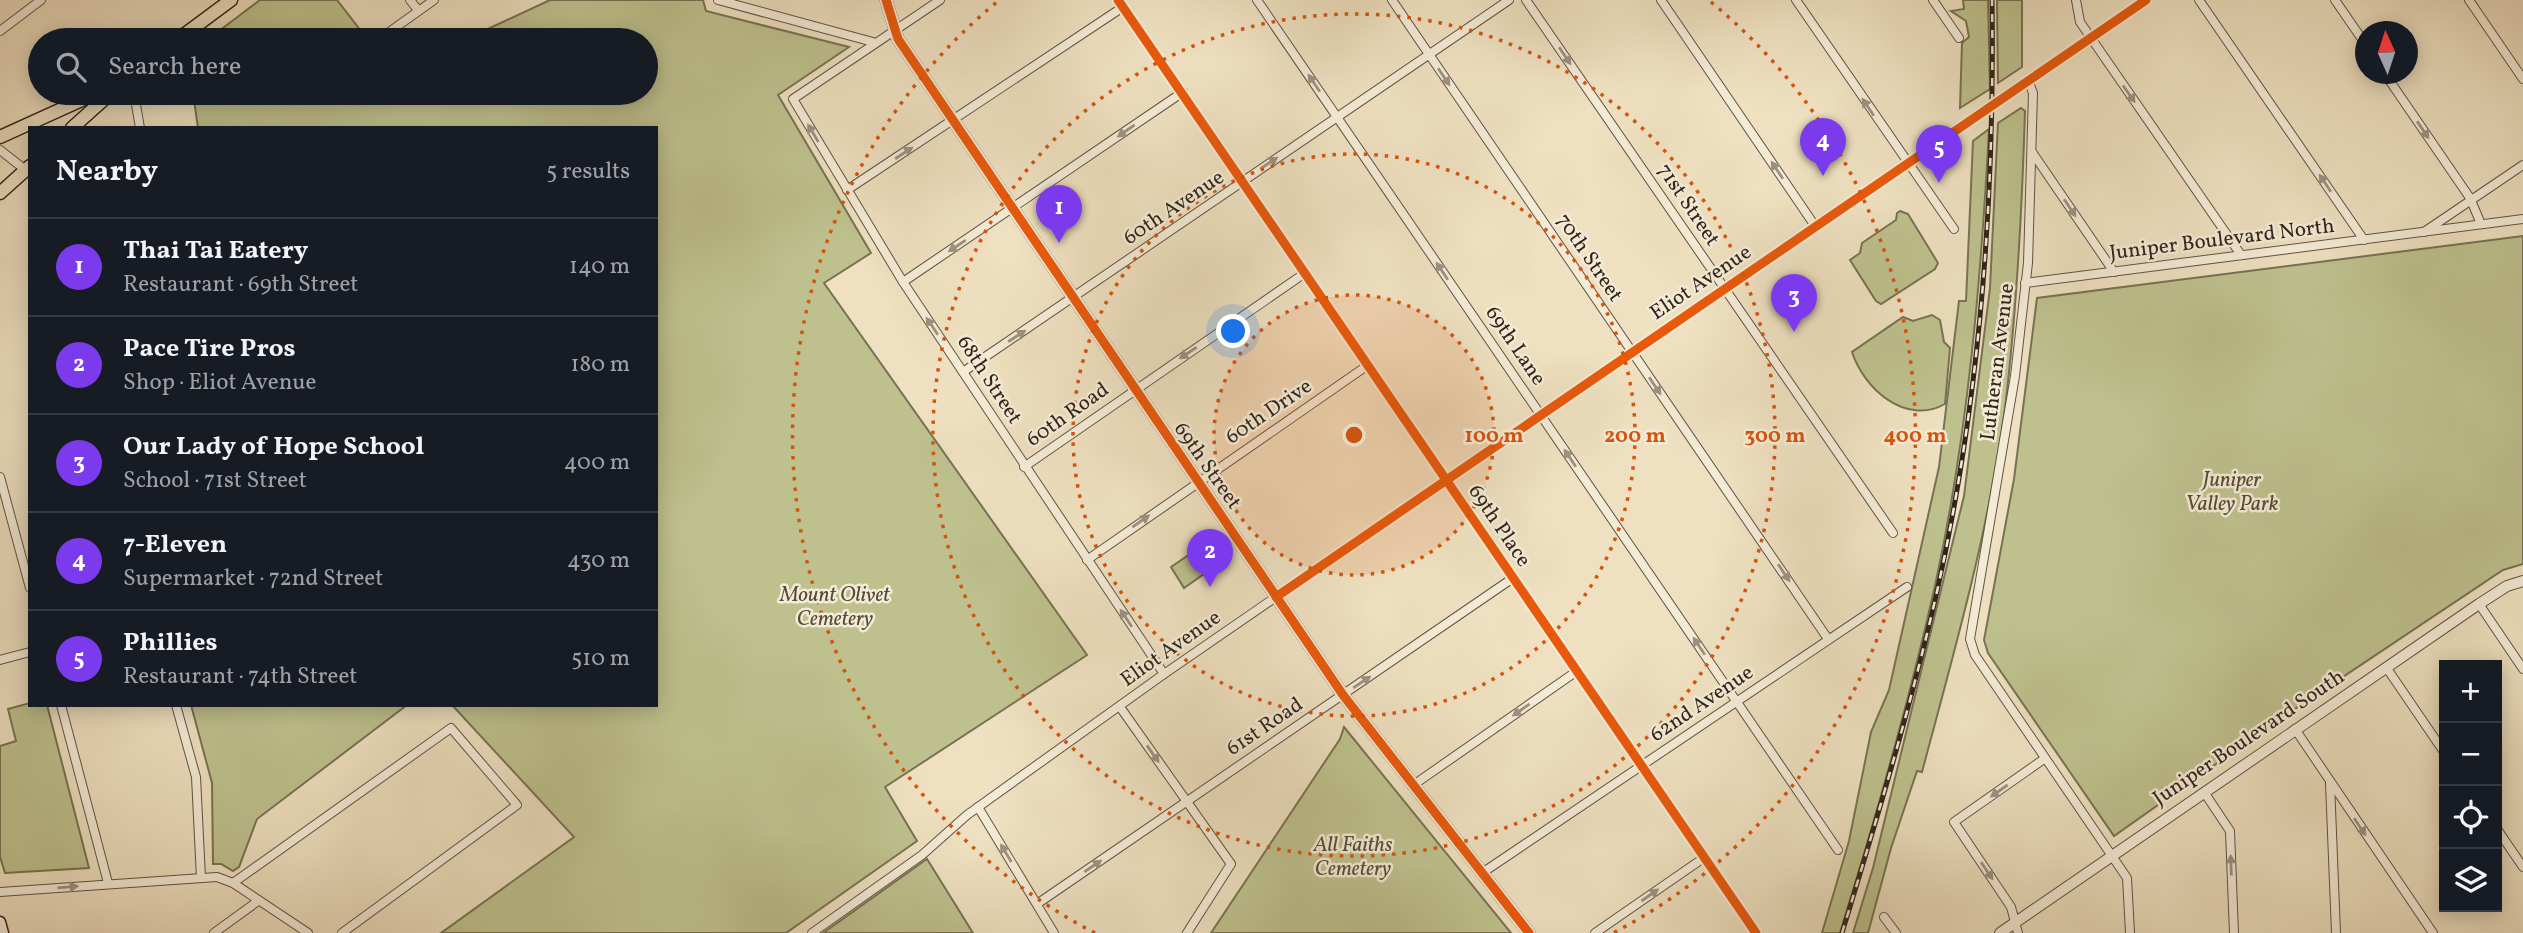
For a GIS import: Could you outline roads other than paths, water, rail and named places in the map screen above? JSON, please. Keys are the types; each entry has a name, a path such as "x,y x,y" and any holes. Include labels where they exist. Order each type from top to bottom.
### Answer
{"main road":[{"path":"193,28 231,0"},
{"name":"69th Street","path":"886,0 895,32 1196,483 1343,695 1529,933"},
{"path":"0,137 71,105"},
{"path":"74,126 98,105"},
{"path":"0,193 28,170"},
{"path":"0,922 3,933"}],"street":[{"path":"0,31 41,0"},
{"path":"410,0 418,10"},
{"path":"394,28 433,0"},
{"path":"718,0 873,42 895,32 940,0"},
{"path":"741,6 749,0"},
{"name":"69th Lane","path":"1257,0 1838,850"},
{"name":"70th Street","path":"1392,0 1828,639"},
{"name":"60th Avenue","path":"963,372 1509,0"},
{"name":"71st Street","path":"1526,0 1893,533"},
{"path":"1661,0 1815,226"},
{"path":"1796,0 1954,229"},
{"path":"1933,0 1959,38"},
{"path":"2076,0 2080,22 2241,255"},
{"name":"Eliot Avenue","path":"811,933 922,855 978,807 1164,674 2146,0"},
{"path":"2199,0 2364,240"},
{"path":"2334,0 2355,31"},
{"path":"2469,0 2523,79"},
{"path":"847,190 1121,3"},
{"name":"69th Place","path":"1121,3 1756,933"},
{"name":"68th Street","path":"873,42 793,99 903,282 1164,674"},
{"name":"Lutheran Avenue","path":"2028,80 2033,93 2025,283 2010,414 1970,630 1971,647 2044,759"},
{"path":"2392,84 2470,198 2481,224"},
{"path":"903,282 1183,92"},
{"path":"136,105 140,126"},
{"path":"0,150 28,170"},
{"path":"2032,152 2114,272"},
{"path":"2470,198 2523,164"},
{"name":"Juniper Boulevard North","path":"2424,232 2470,198"},
{"name":"Juniper Boulevard North","path":"2025,283 2523,219"},
{"name":"60th Road","path":"1024,467 1305,273"},
{"name":"60th Drive","path":"1087,560 1368,365"},
{"path":"0,477 28,581"},
{"name":"61st Road","path":"1037,904 1513,578"},
{"name":"Juniper Boulevard South","path":"2000,933 2479,604 2507,586 2523,581"},
{"name":"62nd Avenue","path":"1482,873 1907,587"},
{"path":"2479,604 2523,669"},
{"path":"0,660 28,653"},
{"path":"2386,667 2439,745"},
{"path":"1412,786 1577,671"},
{"path":"62,707 108,883"},
{"path":"177,707 196,777 201,878"},
{"path":"1120,707 1231,864 1187,933"},
{"path":"233,883 451,728 517,805 342,933"},
{"path":"2295,729 2433,933"},
{"path":"2018,933 2011,907 1954,822 2044,759 2127,878 2130,933"},
{"path":"2330,783 2336,933"},
{"path":"2204,792 2230,831 2234,933"},
{"path":"978,807 1054,933"},
{"path":"2502,836 2523,867"},
{"path":"1595,933 1705,857"},
{"path":"0,892 217,877 233,883 308,933"},
{"path":"214,933 258,901"},
{"path":"1884,917 1896,933"}],"railway":[{"path":"1842,933 1926,638 1964,449 1982,300 1987,225 1991,150 1992,0"}],"place":[{"name":"7-Eleven","path":"1823,176"},
{"name":"Phillies","path":"1939,183"},
{"name":"Thai Tai Eatery","path":"1059,243"},
{"name":"Our Lady of Hope School","path":"1794,332"},
{"name":"Pace Tire Pros","path":"1210,587"}],"park label":[{"name":"Juniper Valley Park","path":"2232,492"},
{"name":"Mount Olivet Cemetery","path":"835,607"},
{"name":"All Faiths Cemetery","path":"1353,857"}]}
